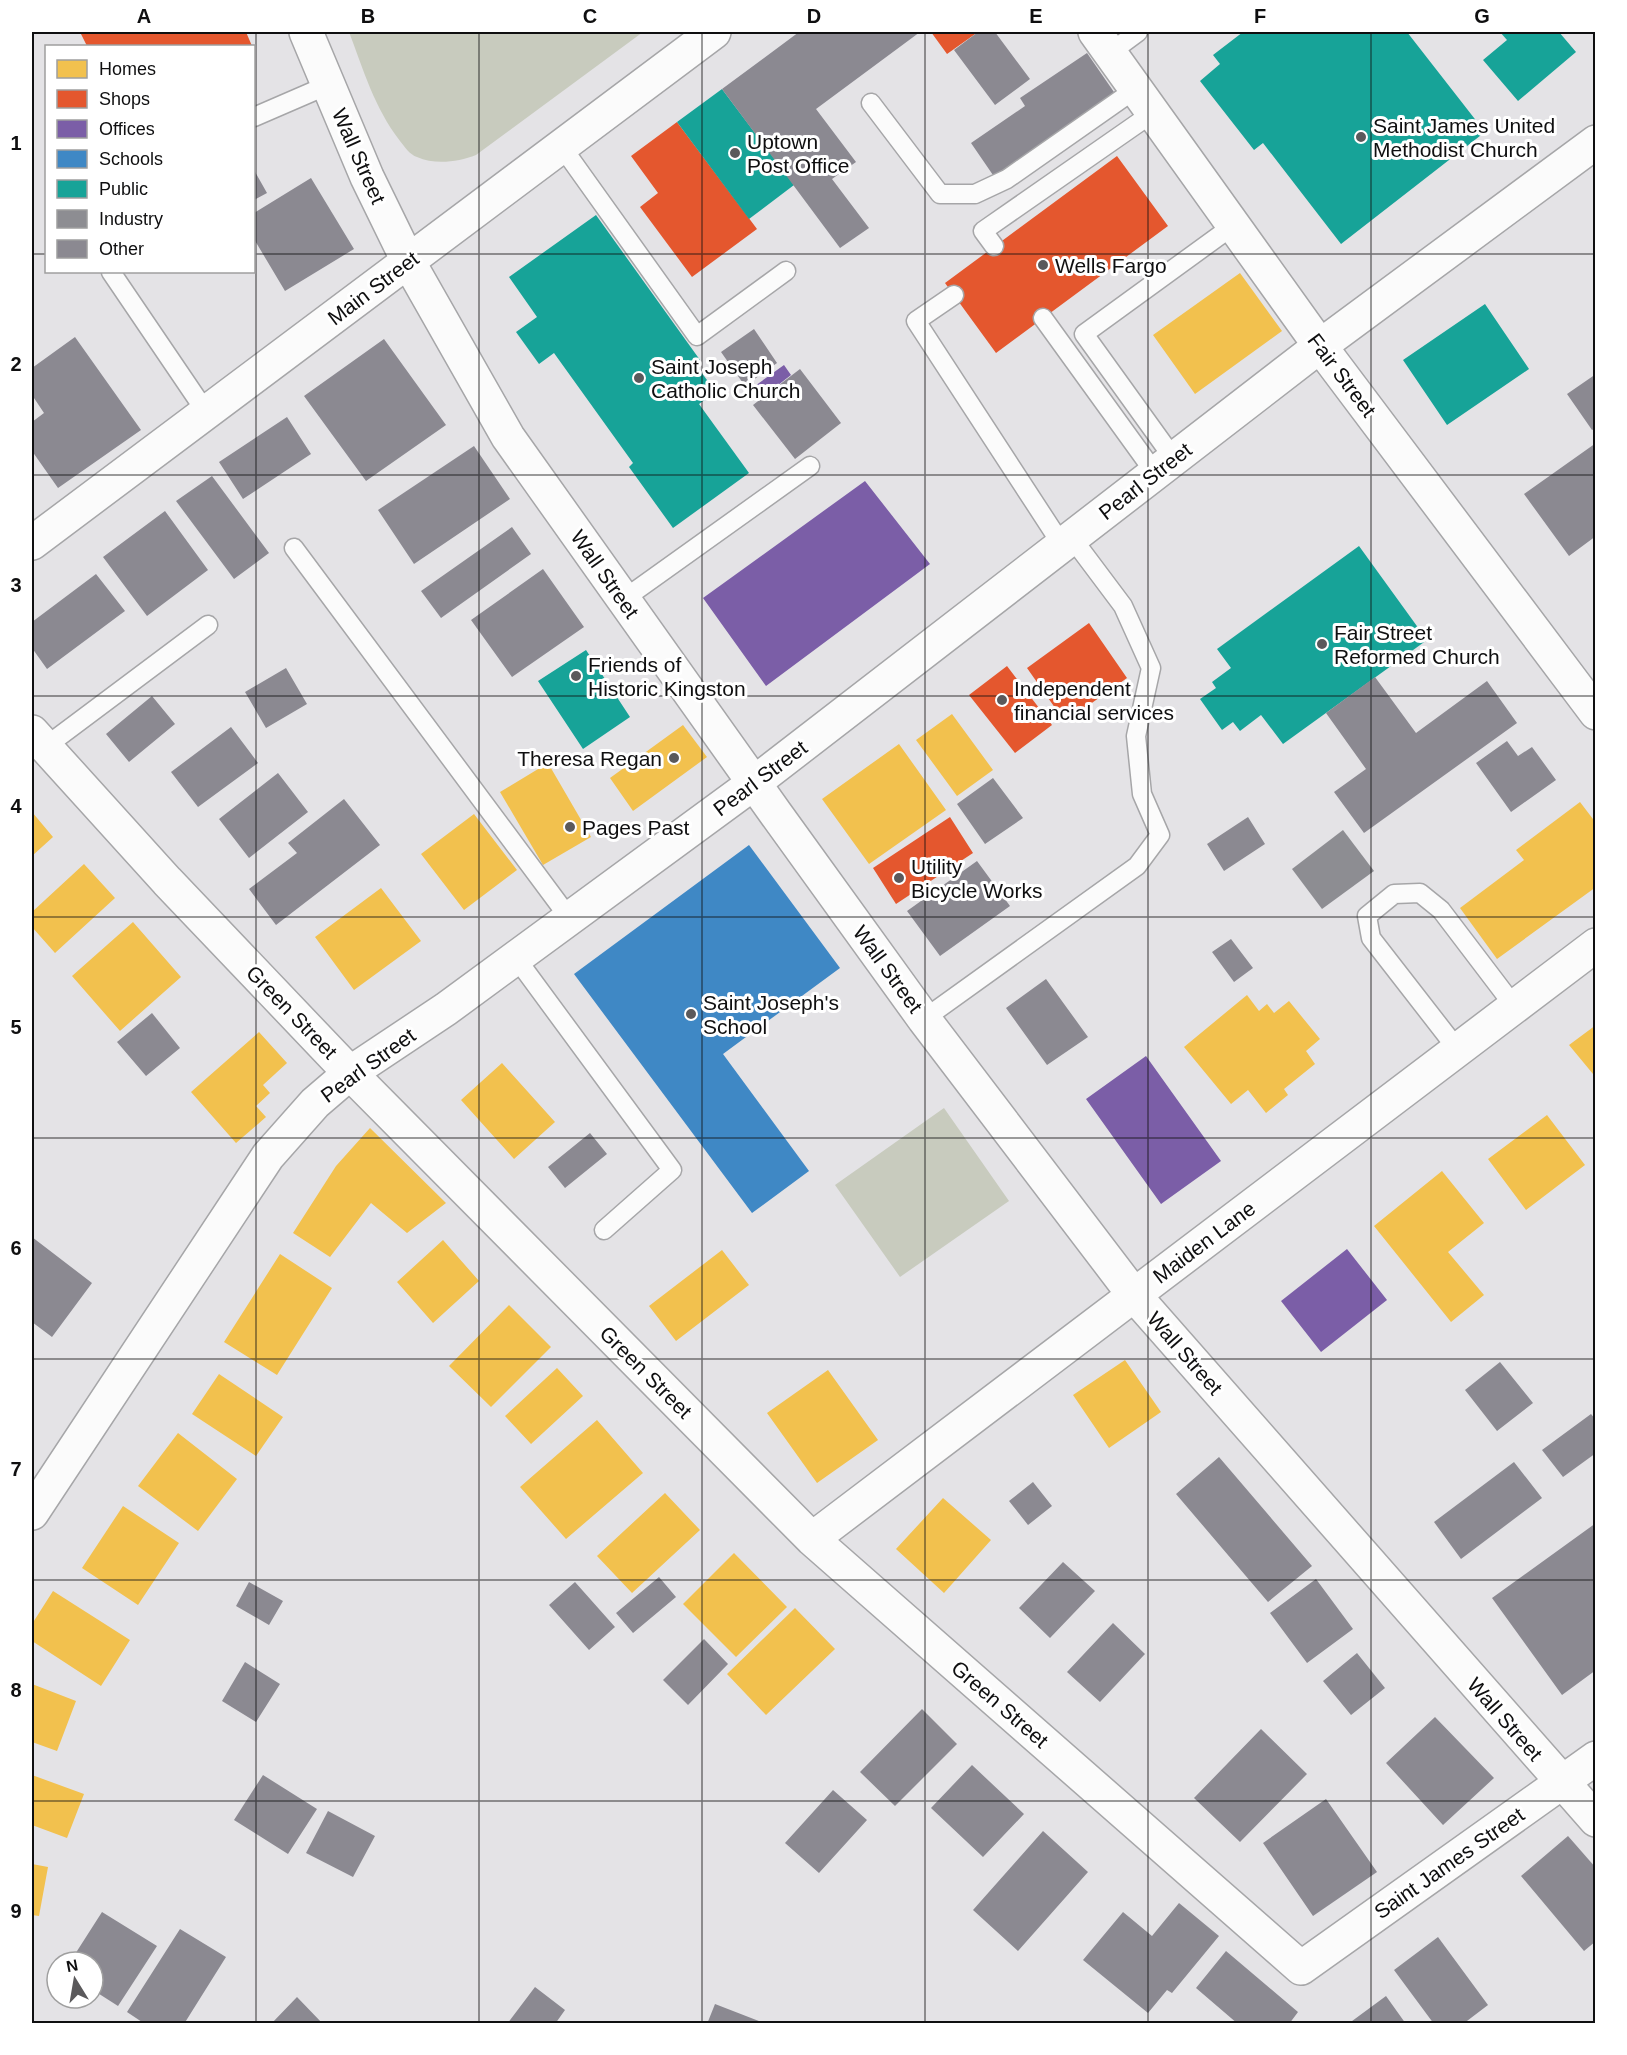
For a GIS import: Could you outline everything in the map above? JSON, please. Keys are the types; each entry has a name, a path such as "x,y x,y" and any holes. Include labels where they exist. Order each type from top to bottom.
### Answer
{"street":[{"name":"Wall Street","path":"306,32 367,177 408,261 508,437 924,1019 1134,1295 1596,1820"},
{"name":"Main Street","path":"32,543 714,32"},
{"name":"Fair Street","path":"1103,42 1320,346 1596,713"},
{"name":"Pearl Street","path":"32,1513 268,1156 315,1103 350,1073 446,1009 754,783 1320,346 1596,142"},
{"name":"Green Street","path":"38,739 167,881 350,1073 812,1539 1301,1968"},
{"name":"Maiden Lane","path":"812,1539 1596,945"},
{"name":"Saint James Street","path":"1301,1968 1596,1758"}],"lane":[{"path":"1103,42 1138,32"},
{"path":"255,117 328,85"},
{"path":"871,103 940,194 975,194 1007,179 1145,100"},
{"path":"994,246 983,231 1145,100"},
{"path":"562,147 697,336 786,271"},
{"path":"1165,466 1084,334 1234,225"},
{"path":"112,273 206,412"},
{"path":"924,1019 1137,866 1160,835 1142,794 1136,736 1151,668 1123,606 1067,542 916,321 954,295"},
{"path":"1043,318 1165,466"},
{"path":"624,600 810,466"},
{"path":"294,548 570,919"},
{"path":"38,739 208,625"},
{"path":"1458,1050 1371,938 1367,916 1394,894 1420,893 1441,910 1514,1006"},
{"path":"516,958 672,1170 604,1230"}],"shaded area":[{"path":"349,32 643,32 476,155 454,161 439,162 414,156 391,128 370,88"},
{"path":"944,1108 1009,1201 900,1277 835,1185"}],"building: Homes":[{"path":"1240,273 1282,331 1195,394 1153,335"},
{"path":"952,714 993,770 957,796 916,740"},
{"path":"683,725 707,757 633,811 610,778"},
{"path":"899,744 946,810 869,864 822,799"},
{"path":"548,763 591,837 543,865 500,792"},
{"path":"1580,802 1596,823 1596,887 1497,959 1460,908 1524,860 1516,850"},
{"path":"32,812 53,837 32,856"},
{"path":"474,814 517,870 464,910 421,854"},
{"path":"84,864 115,898 55,953 32,927 32,912"},
{"path":"381,888 421,941 354,990 315,937"},
{"path":"133,922 181,977 120,1031 72,976"},
{"path":"1247,995 1259,1011 1267,1004 1274,1013 1289,1001 1320,1039 1306,1051 1315,1064 1284,1089 1288,1095 1266,1113 1248,1090 1231,1104 1184,1047"},
{"path":"1596,1025 1596,1071 1593,1074 1569,1045"},
{"path":"259,1032 287,1063 263,1085 270,1093 256,1106 266,1117 236,1143 191,1092"},
{"path":"502,1063 555,1122 514,1159 461,1100"},
{"path":"1547,1115 1585,1165 1526,1210 1488,1159"},
{"path":"370,1128 446,1203 407,1233 371,1203 330,1257 293,1233 336,1166"},
{"path":"1442,1171 1484,1223 1448,1252 1484,1295 1451,1322 1374,1226"},
{"path":"443,1240 479,1281 433,1323 397,1282"},
{"path":"722,1250 749,1285 676,1341 649,1306"},
{"path":"280,1254 332,1288 277,1375 224,1342"},
{"path":"509,1305 551,1347 491,1407 449,1366"},
{"path":"1125,1360 1161,1412 1109,1448 1073,1395"},
{"path":"557,1368 583,1396 531,1444 505,1416"},
{"path":"828,1370 878,1440 817,1483 767,1413"},
{"path":"219,1374 283,1417 256,1456 192,1414"},
{"path":"597,1420 643,1473 566,1539 520,1487"},
{"path":"178,1433 237,1479 198,1531 138,1486"},
{"path":"665,1493 700,1530 632,1593 597,1556"},
{"path":"943,1498 991,1540 944,1593 896,1549"},
{"path":"123,1506 179,1543 138,1605 82,1568"},
{"path":"734,1553 787,1607 736,1657 683,1604"},
{"path":"53,1591 130,1640 101,1686 32,1641 32,1624"},
{"path":"795,1608 835,1649 766,1715 727,1674"},
{"path":"32,1684 76,1701 57,1751 32,1742"},
{"path":"32,1775 84,1794 67,1838 32,1825"},
{"path":"32,1864 48,1867 39,1916 32,1915"}],"building: Shops":[{"path":"80,32 246,32 252,45 86,45"},
{"path":"931,32 978,32 947,54"},
{"path":"677,122 757,229 692,277 640,207 658,193 631,156"},
{"name":"Wells Fargo","path":"1117,156 1168,226 996,353 945,283"},
{"path":"1089,623 1127,678 1065,722 1027,668"},
{"path":"1007,666 1052,725 1015,753 969,695"},
{"path":"950,817 973,853 896,904 873,868"}],"building: Offices":[{"path":"784,365 791,375 760,399 752,388"},
{"path":"865,481 930,564 766,686 703,598"},
{"path":"1146,1056 1221,1161 1161,1204 1086,1099"},
{"path":"1347,1249 1387,1300 1321,1352 1281,1301"}],"building: Schools":[{"name":"Saint Joseph's School","path":"749,845 840,968 723,1054 809,1171 752,1213 574,974"}],"building: Public":[{"name":"Saint James United Methodist Church","path":"1243,32 1407,32 1485,132 1341,244 1263,143 1254,150 1200,81 1220,64 1213,55"},
{"path":"1500,32 1559,32 1576,52 1518,101 1483,60 1507,40"},
{"name":"Uptown Post Office","path":"722,89 794,185 749,219 677,122"},
{"name":"Saint Joseph Catholic Church","path":"596,215 700,360 695,364 716,392 699,404 749,473 673,528 629,467 633,463 554,353 539,364 516,332 537,317 509,277"},
{"path":"1485,304 1529,369 1447,425 1403,360"},
{"name":"Fair Street Reformed Church","path":"1359,546 1427,640 1283,744 1261,715 1240,731 1233,722 1222,730 1200,699 1216,688 1212,682 1231,668 1217,649"},
{"path":"586,650 630,717 583,749 538,681"}],"building: Industry":[{"path":"1343,830 1374,871 1322,909 1292,869"}],"building: Other":[{"path":"799,32 920,32 816,109 856,162 832,179 869,228 840,248 722,89"},
{"path":"978,32 995,32 1030,79 995,105 954,50"},
{"path":"1087,53 1116,95 995,178 971,143 1025,106 1020,98"},
{"path":"255,172 267,193 255,199"},
{"path":"311,178 354,249 285,291 255,241 255,212"},
{"path":"754,329 777,363 745,386 721,352"},
{"path":"75,337 141,430 58,488 32,451 32,422 44,413 32,395 32,368"},
{"path":"384,339 446,425 366,481 304,396"},
{"path":"800,369 841,423 795,459 753,405"},
{"path":"1596,374 1596,428 1592,430 1567,394"},
{"path":"287,417 311,454 243,499 219,462"},
{"path":"1596,443 1596,536 1569,556 1524,494"},
{"path":"474,446 510,499 414,564 378,510"},
{"path":"212,476 269,553 234,579 176,501"},
{"path":"165,511 208,570 147,616 103,557"},
{"path":"512,527 531,554 441,618 421,591"},
{"path":"543,569 584,627 512,677 471,620"},
{"path":"96,574 125,611 47,669 32,648 32,622"},
{"path":"286,668 307,704 266,728 245,692"},
{"path":"1375,677 1416,733 1487,681 1517,723 1364,833 1334,792 1366,769 1326,713"},
{"path":"152,696 175,724 129,762 106,734"},
{"path":"231,727 258,763 198,807 171,772"},
{"path":"1507,741 1518,756 1532,747 1556,780 1511,812 1476,763"},
{"path":"278,773 308,812 249,858 219,819"},
{"path":"993,778 1023,818 985,844 957,804"},
{"path":"344,799 380,845 276,925 249,889 297,853 288,843"},
{"path":"1248,817 1265,844 1224,871 1207,844"},
{"path":"977,861 1010,906 940,956 907,911"},
{"path":"1231,939 1253,968 1234,982 1212,952"},
{"path":"1046,979 1088,1037 1047,1065 1006,1008"},
{"path":"152,1013 180,1048 146,1076 117,1042"},
{"path":"590,1133 607,1154 565,1188 548,1167"},
{"path":"32,1237 92,1283 52,1337 32,1322"},
{"path":"1500,1362 1533,1403 1497,1431 1465,1390"},
{"path":"1591,1414 1596,1420 1596,1453 1563,1477 1542,1450"},
{"path":"1219,1457 1312,1566 1268,1602 1176,1494"},
{"path":"1514,1462 1542,1498 1461,1559 1434,1522"},
{"path":"1033,1482 1052,1506 1028,1525 1009,1501"},
{"path":"1596,1523 1596,1670 1562,1695 1492,1598"},
{"path":"1063,1562 1095,1591 1050,1638 1019,1608"},
{"path":"659,1577 676,1597 633,1633 616,1613"},
{"path":"1316,1579 1353,1629 1307,1663 1270,1613"},
{"path":"249,1582 283,1601 269,1625 236,1606"},
{"path":"575,1582 615,1627 589,1650 549,1605"},
{"path":"1113,1623 1145,1654 1100,1702 1067,1672"},
{"path":"704,1639 728,1664 688,1705 663,1680"},
{"path":"1357,1653 1385,1688 1351,1715 1323,1681"},
{"path":"245,1662 280,1684 256,1722 222,1701"},
{"path":"922,1709 957,1744 895,1806 860,1772"},
{"path":"1435,1717 1494,1778 1443,1825 1386,1763"},
{"path":"1261,1729 1307,1774 1240,1842 1194,1798"},
{"path":"972,1765 1024,1814 983,1857 931,1808"},
{"path":"263,1775 317,1809 288,1854 234,1820"},
{"path":"833,1790 867,1820 819,1873 785,1843"},
{"path":"1326,1799 1377,1872 1313,1916 1263,1843"},
{"path":"328,1811 375,1836 353,1877 306,1853"},
{"path":"1043,1831 1088,1872 1018,1951 973,1910"},
{"path":"1568,1836 1596,1868 1596,1941 1584,1951 1521,1876"},
{"path":"1179,1903 1219,1936 1172,1993 1167,1990 1148,2013 1083,1960 1123,1912 1152,1936"},
{"path":"102,1912 157,1946 118,2006 105,1998 105,1950 78,1950"},
{"path":"180,1929 226,1957 184,2024 145,2024 127,2012"},
{"path":"1438,1937 1488,2005 1463,2024 1434,2024 1394,1970"},
{"path":"1226,1951 1298,2012 1289,2024 1238,2024 1196,1988"},
{"path":"535,1987 565,2010 555,2024 507,2024"},
{"path":"1386,1996 1406,2024 1348,2024"},
{"path":"297,1997 323,2024 271,2024"},
{"path":"715,2004 764,2023 764,2024 707,2024"}],"place":[{"name":"Saint James United Methodist Church","path":"1361,137"},
{"name":"Uptown Post Office","path":"735,153"},
{"name":"Wells Fargo","path":"1043,265"},
{"name":"Saint Joseph Catholic Church","path":"639,378"},
{"name":"Fair Street Reformed Church","path":"1322,644"},
{"name":"Friends of Historic Kingston","path":"576,676"},
{"name":"Independent financial services","path":"1002,700"},
{"name":"Theresa Regan","path":"674,758"},
{"name":"Pages Past","path":"570,827"},
{"name":"Utility Bicycle Works","path":"899,878"},
{"name":"Saint Joseph's School","path":"691,1014"}]}
